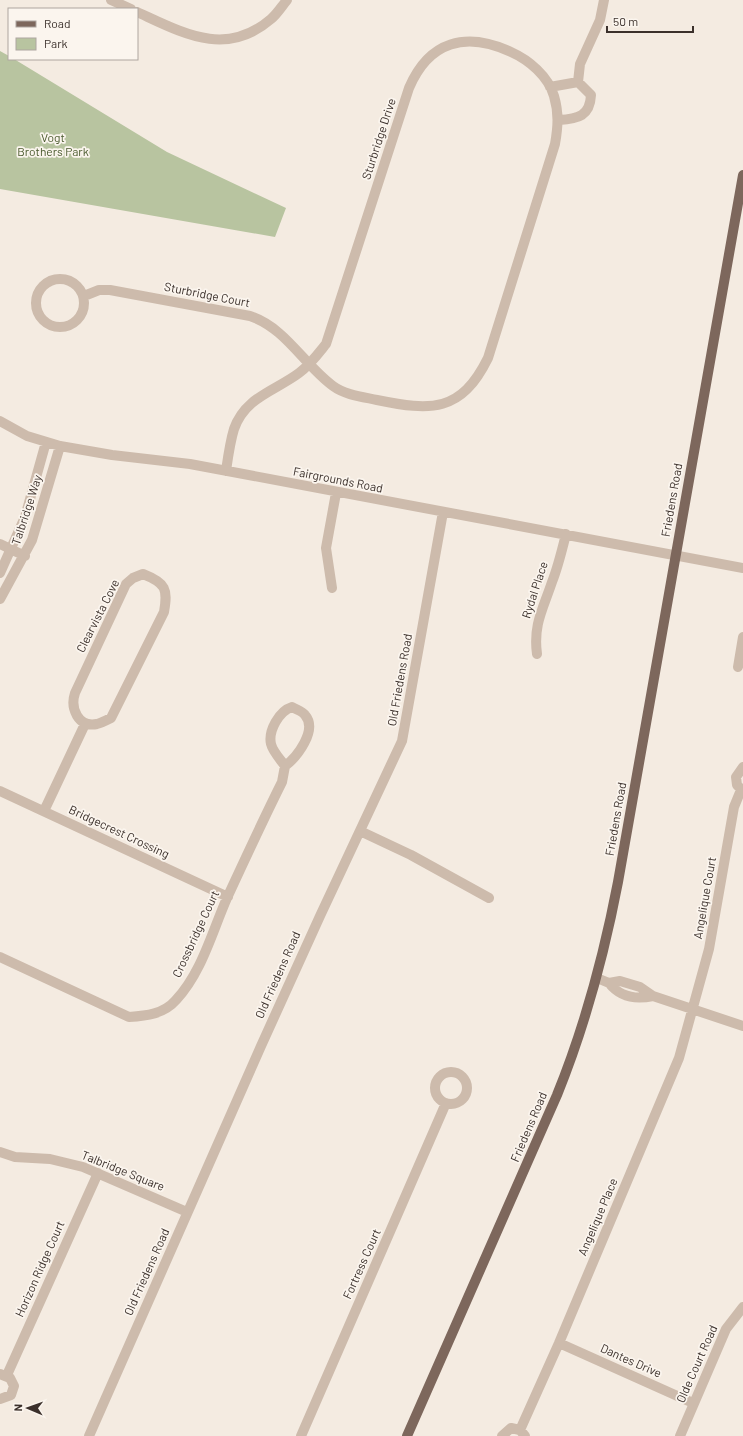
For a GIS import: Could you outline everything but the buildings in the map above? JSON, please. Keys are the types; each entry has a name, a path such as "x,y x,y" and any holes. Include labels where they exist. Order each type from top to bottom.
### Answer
{"main road":[{"name":"Friedens Road","path":"407,1436 557,1095 570,1062 597,978 618,882 743,174"}],"street":[{"path":"111,0 129,8"},
{"path":"138,12 194,37 213,40 233,39 255,30 272,18 287,0"},
{"path":"559,120 576,118 587,112 590,105 590,95 578,82 579,66 600,20 604,0"},
{"name":"Sturbridge Drive","path":"226,471 234,429 248,405 259,396 298,373 310,364 326,344 332,330 409,88 422,64 442,48 455,43 479,41 491,43 520,56 544,77 554,95 559,120 554,149 488,358 479,377 465,392 449,402 428,407 410,407 349,394 335,388 320,376 310,364"},
{"path":"550,87 578,82"},
{"path":"60,278 74,282 84,296 85,306 83,313 74,323 68,326 55,327 49,325 39,315 36,308 36,301 41,288 53,280 60,278"},
{"name":"Sturbridge Court","path":"84,296 99,290 110,290 250,316 262,320 281,334 310,364"},
{"name":"Fairgrounds Road","path":"0,421 27,436 60,446 112,455 190,464 336,493 566,534 743,568"},
{"name":"Talbridge Way","path":"0,573 25,517 46,442"},
{"name":"Talbridge Way","path":"0,599 25,556 32,540 60,446"},
{"path":"332,588 326,548 336,493"},
{"name":"Old Friedens Road","path":"89,1436 316,923 402,741 443,512"},
{"name":"Rydal Place","path":"537,654 536,633 538,619 553,581 566,534"},
{"path":"0,544 25,556"},
{"name":"Clearvista Cove","path":"143,574 158,579 164,586 167,595 164,612 111,718 97,724 85,724 77,718 72,701 126,584 133,578 143,574"},
{"path":"738,667 743,639"},
{"path":"292,707 306,716 309,725 302,749 295,758 285,766 271,744 271,733 278,719 286,709 292,707"},
{"path":"44,811 85,724"},
{"name":"Crossbridge Court","path":"0,958 129,1017 161,1012 176,1002 192,980 228,897 282,782 285,766"},
{"name":"Angelique Court","path":"693,1011 709,949 734,807 742,790 737,785 736,777 737,773 743,768"},
{"name":"Bridgecrest Crossing","path":"0,791 228,897"},
{"path":"360,831 411,855 490,898"},
{"path":"597,978 608,983 616,992 638,999 653,996 693,1011 743,1026"},
{"name":"Angelique Place","path":"502,1436 511,1428 523,1433 559,1343 679,1058 693,1011"},
{"name":"Fortress Court","path":"301,1436 446,1103"},
{"name":"Talbridge Square","path":"0,1152 14,1157 50,1159 98,1173 187,1212"},
{"name":"Horizon Ridge Court","path":"0,1399 7,1398 13,1391 13,1382 3,1374 98,1173"},
{"name":"Olde Court Road","path":"680,1436 726,1329 743,1307"},
{"name":"Dantes Drive","path":"559,1343 693,1403"}],"green space":[{"name":"Vogt Brothers Park","path":"0,51 8,55 8,60 16,60 167,152 286,208 275,237 0,189"}]}
